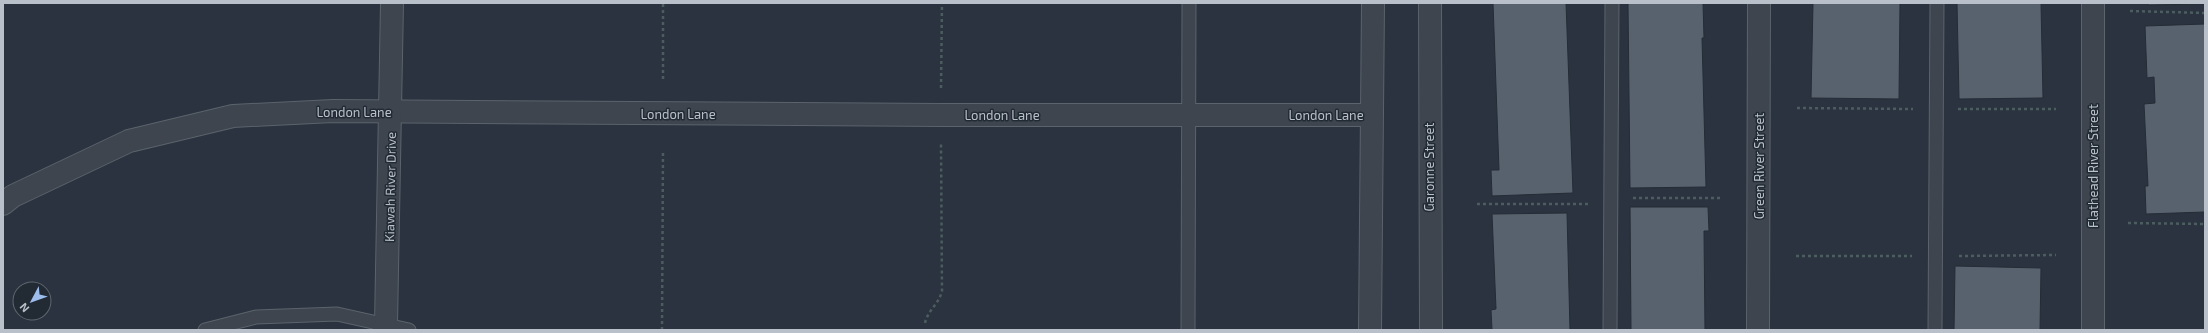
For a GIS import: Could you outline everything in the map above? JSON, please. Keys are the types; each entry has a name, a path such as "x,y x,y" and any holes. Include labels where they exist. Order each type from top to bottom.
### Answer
{"street":[{"name":"Kiawah River Drive","path":"386,328 392,3"},
{"path":"1370,330 1372,3"},
{"name":"Garonne Street","path":"1430,3 1431,330"},
{"name":"Green River Street","path":"1758,330 1759,3"},
{"name":"Flathead River Street","path":"2093,3 2093,330"},
{"name":"London Lane","path":"3,204 13,196 129,141 225,118 333,111 1372,115"}],"lane":[{"path":"1188,330 1189,3"},
{"path":"1610,330 1612,3"},
{"path":"1935,330 1937,3"},
{"path":"206,330 256,317 337,314 386,328 409,330"}],"path":[{"path":"663,3 663,79"},
{"path":"941,94 942,3"},
{"path":"2130,11 2205,13"},
{"path":"925,323 928,312 938,301 942,291 941,138"},
{"path":"662,330 663,150"},
{"path":"1626,198 1722,198"},
{"path":"1477,204 1593,204"},
{"path":"2128,223 2205,224"}],"building":[{"path":"1493,3 1566,3 1573,193 1492,196 1491,170 1499,170"},
{"path":"1628,3 1703,3 1704,38 1702,38 1706,187 1630,188"},
{"path":"1813,3 1900,3 1899,99 1811,98"},
{"path":"1957,3 2041,3 2043,98 1959,99"},
{"path":"2148,3 2205,3 2205,4 2148,5"},
{"path":"2205,24 2205,212 2146,214 2145,186 2148,186 2144,104 2155,103 2154,77 2147,78 2145,26"},
{"path":"1630,207 1708,207 1709,231 1704,231 1705,330 1631,330"},
{"path":"1567,213 1570,330 1492,330 1491,310 1496,309 1492,214"},
{"path":"1955,266 2041,268 2040,330 1954,330"}]}
